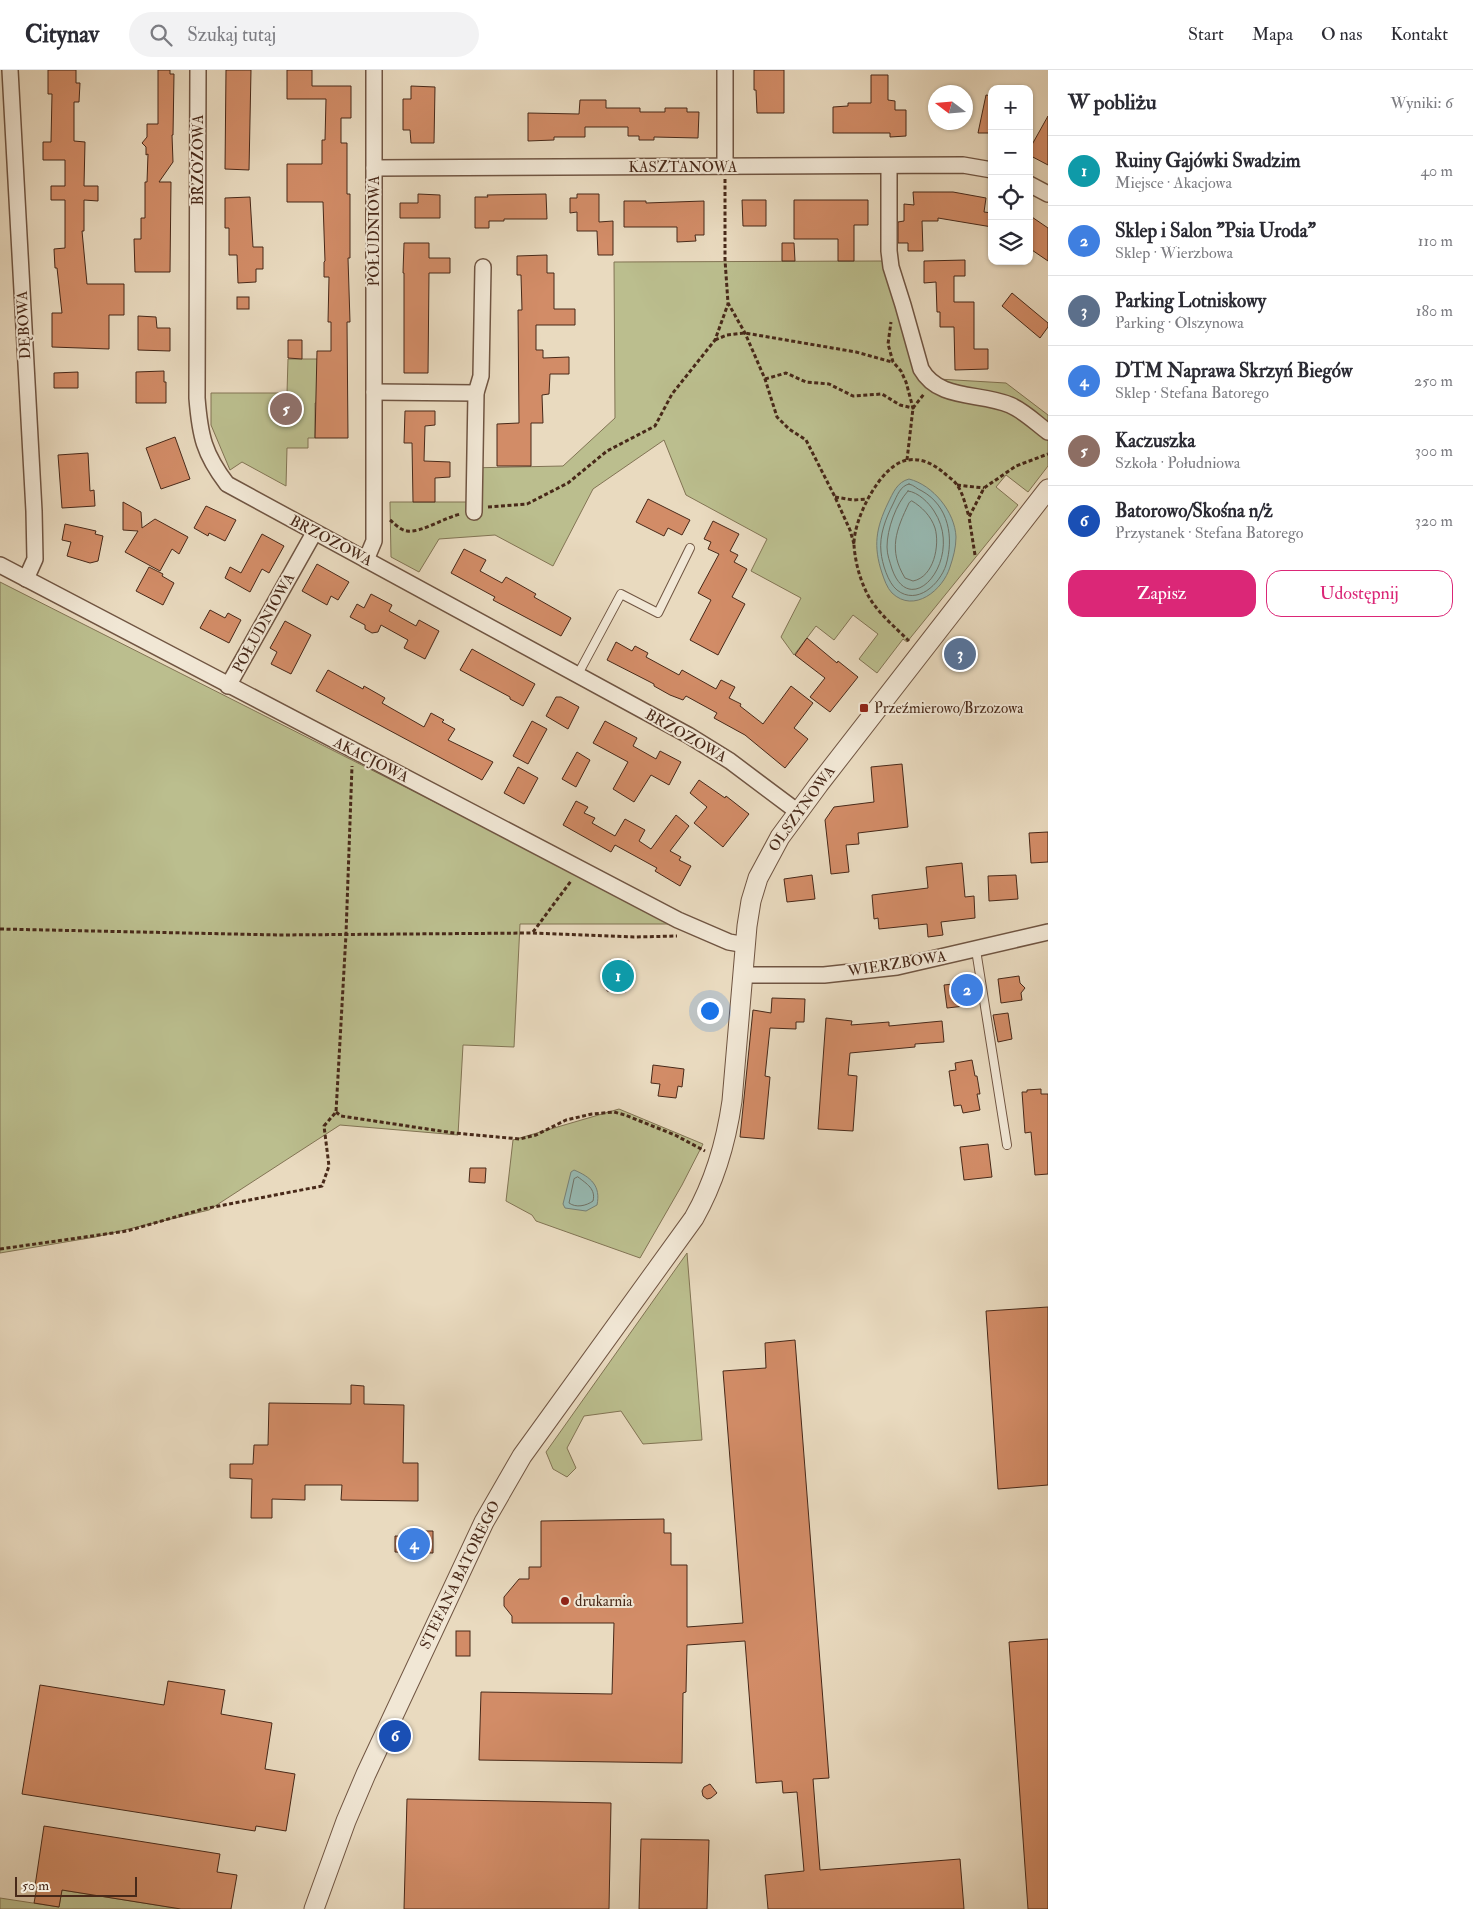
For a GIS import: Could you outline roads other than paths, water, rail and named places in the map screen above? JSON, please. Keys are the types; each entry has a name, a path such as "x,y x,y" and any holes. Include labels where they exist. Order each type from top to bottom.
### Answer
{"street":[{"name":"DĘBOWA","path":"10,70 34,511 35,558 26,579"},
{"name":"BRZOZOWA","path":"198,70 196,398 198,422 204,446 214,467 227,484 688,735 730,761 798,812"},
{"name":"POŁUDNIOWA","path":"366,560 374,541 374,70"},
{"path":"725,70 725,166"},
{"name":"KASZTANOWA","path":"374,168 963,165 988,169"},
{"path":"889,166 890,267 921,369 932,383 946,390 995,399 1012,406 1048,432"},
{"path":"1033,186 1048,194"},
{"path":"474,510 476,394 481,376 483,267"},
{"path":"374,392 476,394"},
{"name":"OLSZYNOWA","path":"656,1269 701,1205 721,1158 728,1130 732,1101 751,901 758,878 780,837 798,812 1048,489"},
{"name":"POŁUDNIOWA","path":"228,686 314,533"},
{"name":"AKACJOWA","path":"0,566 678,920 729,942 746,945"},
{"name":"WIERZBOWA","path":"744,976 824,975 896,967 1048,932"},
{"name":"STEFANA BATOREGO","path":"314,1909 346,1821 366,1774 484,1522 522,1456 656,1269"}],"lane":[{"path":"577,676 621,594 658,613 690,548"},
{"path":"976,950 1007,1145"}],"water":[{"path":"909,479 926,487 941,501 952,518 956,537 951,564 941,584 927,596 909,601 901,599 889,589 879,563 877,537 881,521 894,492 898,485"},
{"path":"574,1170 590,1179 596,1187 597,1205 586,1211 565,1208 563,1204 571,1172"}],"place":[{"name":"Kaczuszka","path":"286,409"},
{"name":"Parking Lotniskowy","path":"960,654"},
{"name":"Przeźmierowo/Brzozowa","path":"864,708"},
{"name":"Ruiny Gajówki Swadzim","path":"618,976"},
{"name":"Sklep i Salon \"Psia Uroda\"","path":"967,990"},
{"name":"DTM Naprawa Skrzyń Biegów","path":"414,1544"},
{"name":"drukarnia","path":"565,1601"},
{"name":"Batorowo/Skośna n/ż","path":"395,1736"}]}
